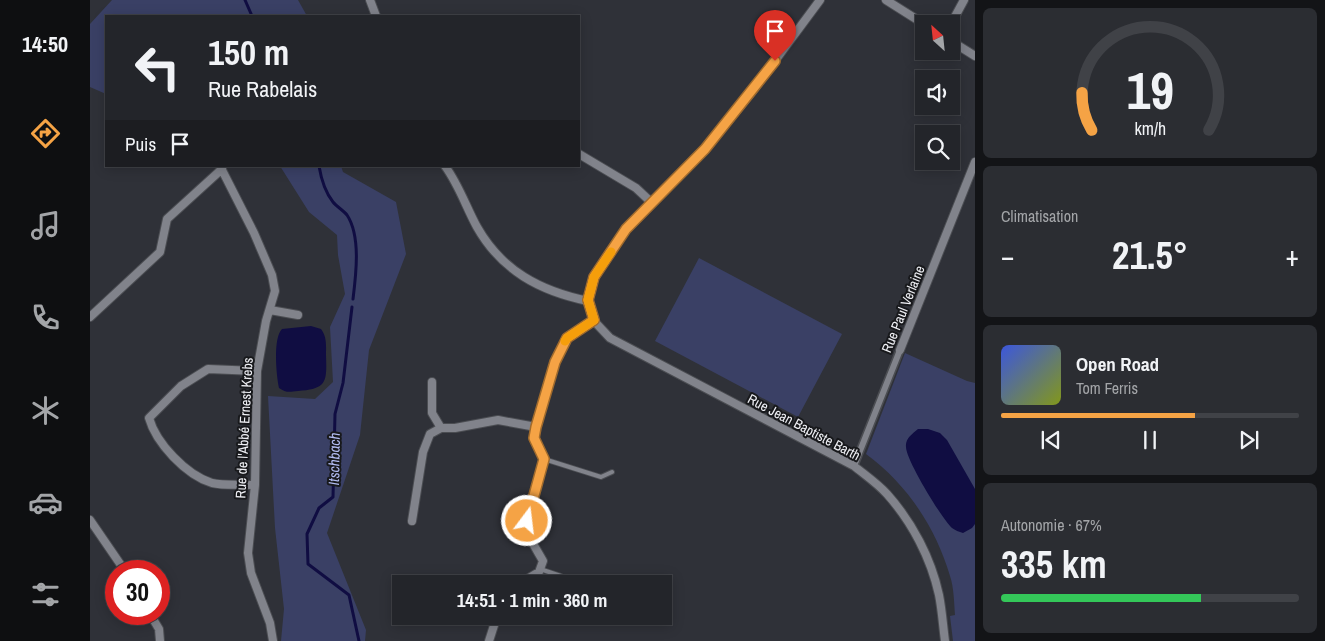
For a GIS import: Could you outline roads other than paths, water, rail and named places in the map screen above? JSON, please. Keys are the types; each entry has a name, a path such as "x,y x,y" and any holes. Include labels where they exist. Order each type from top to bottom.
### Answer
{"street":[{"path":"370,0 376,15"},
{"path":"534,575 539,572 543,561 528,535 527,521 544,459 534,438 536,427 555,362 567,338 594,320 588,300 594,277 626,229 705,149 754,89 820,0"},
{"path":"886,0 915,18"},
{"path":"956,15 964,0"},
{"path":"960,47 975,56"},
{"path":"580,155 636,188 651,202"},
{"name":"Rue Paul Verlaine","path":"854,466 975,162"},
{"path":"446,167 478,228 497,256 520,276 550,290 588,300"},
{"path":"90,317 160,252 167,218 221,168"},
{"name":"Rue de l'Abbé Ernest Krebs","path":"221,168 272,275 275,292 257,371 255,485 248,553 252,572 270,623 273,641"},
{"path":"270,310 298,315"},
{"name":"Rue Jean Baptiste Barth","path":"594,320 610,338 854,466 886,493 923,546 934,576 939,597 945,641"},
{"path":"255,485 212,482 184,468 152,431 149,418 181,386 208,369 257,371"},
{"path":"432,382 432,413 441,428"},
{"path":"412,522 423,452 430,434 441,428 455,428 498,420 536,427"},
{"path":"90,520 117,560"},
{"path":"157,625 159,629 160,641"},
{"path":"489,641 495,625"}],"lane":[{"path":"544,459 601,477 612,472"},
{"path":"540,569 558,575"}],"waterway":[{"name":"Itschbach","path":"245,0 252,15"},
{"name":"Itschbach","path":"319,167 322,180 330,198 347,215 354,234 356,256 353,299"},
{"name":"Itschbach","path":"352,307 343,383 335,414 333,497 319,508 307,534 308,564 349,595 359,641"}]}
